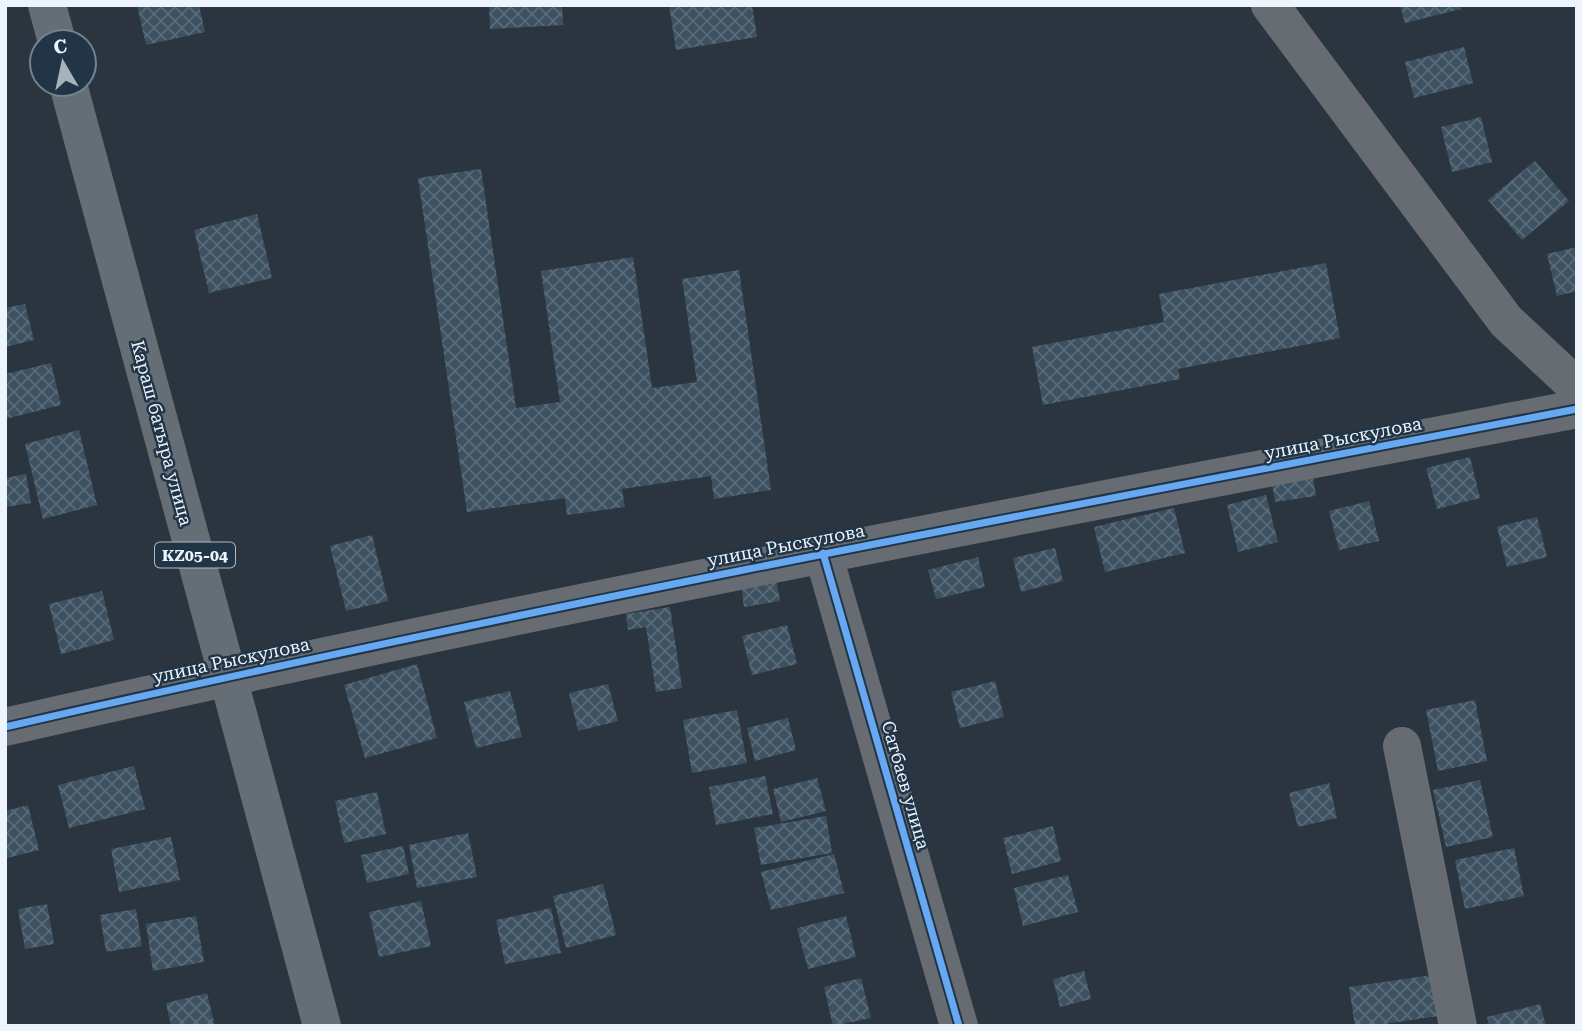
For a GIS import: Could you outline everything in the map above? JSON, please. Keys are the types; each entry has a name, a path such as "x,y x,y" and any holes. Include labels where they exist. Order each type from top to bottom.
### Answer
{"main road":[{"path":"47,5 53,28"},
{"name":"Караш батыра улица","path":"72,98 322,1026"}],"street":[{"path":"1270,5 1506,321 1577,387"},
{"name":"улица Рыскулова","path":"5,727 228,676 823,553 1577,410"},
{"name":"Сатбаев улица","path":"823,553 958,1026"},
{"path":"1402,746 1458,1026"}],"building":[{"path":"137,5 199,5 205,32 146,45"},
{"path":"489,5 562,5 563,25 490,29"},
{"path":"669,5 752,5 757,37 676,50"},
{"path":"1400,5 1460,5 1461,9 1405,23"},
{"path":"1464,47 1473,83 1414,98 1405,62"},
{"path":"1481,117 1492,162 1452,172 1441,127"},
{"path":"1535,161 1569,201 1522,240 1488,200"},
{"path":"481,169 516,408 560,402 541,271 633,257 652,388 697,382 682,279 739,270 771,490 714,499 711,476 622,489 625,507 567,515 565,498 467,512 418,178"},
{"path":"257,214 272,278 209,293 194,230"},
{"path":"1577,247 1577,291 1557,296 1547,254"},
{"path":"1326,263 1340,338 1178,369 1180,379 1043,405 1032,347 1164,322 1159,294"},
{"path":"25,304 34,340 5,347 5,308"},
{"path":"51,363 61,405 5,419 5,374"},
{"path":"79,430 97,505 43,519 25,444"},
{"path":"1470,457 1480,498 1437,509 1426,468"},
{"path":"1312,470 1316,496 1275,502 1271,476"},
{"path":"26,474 31,503 5,507 5,478"},
{"path":"1266,495 1278,542 1238,552 1227,505"},
{"path":"1369,501 1379,541 1339,550 1329,511"},
{"path":"1174,508 1185,553 1105,572 1094,527"},
{"path":"1537,517 1547,557 1507,567 1497,527"},
{"path":"372,535 388,601 346,611 330,546"},
{"path":"1055,548 1063,581 1021,592 1013,558"},
{"path":"978,557 985,587 936,599 928,570"},
{"path":"776,579 780,601 744,607 741,585"},
{"path":"102,591 114,640 61,654 49,604"},
{"path":"670,607 682,688 656,692 646,627 628,630 626,614"},
{"path":"787,625 797,664 752,675 742,636"},
{"path":"417,664 437,738 365,758 344,685"},
{"path":"995,681 1004,717 960,728 951,692"},
{"path":"608,684 618,721 578,731 569,693"},
{"path":"510,691 522,737 476,748 464,702"},
{"path":"1475,700 1487,761 1438,771 1426,710"},
{"path":"737,710 747,763 692,773 683,720"},
{"path":"788,718 796,750 755,761 747,728"},
{"path":"134,766 145,809 69,828 58,785"},
{"path":"765,776 773,814 716,825 709,787"},
{"path":"817,778 826,811 781,822 773,789"},
{"path":"1480,780 1493,837 1446,847 1433,790"},
{"path":"1329,783 1337,818 1298,827 1289,793"},
{"path":"377,792 386,834 344,843 335,801"},
{"path":"28,805 39,850 7,858 5,811"},
{"path":"826,816 832,853 761,865 754,828"},
{"path":"1053,826 1061,861 1012,874 1003,838"},
{"path":"468,833 477,877 417,888 409,845"},
{"path":"171,837 180,880 119,892 111,849"},
{"path":"403,846 409,874 367,883 361,855"},
{"path":"1514,848 1524,896 1465,909 1455,860"},
{"path":"834,854 844,893 771,910 761,872"},
{"path":"1068,875 1078,912 1023,926 1014,888"},
{"path":"603,884 616,935 566,948 553,896"},
{"path":"421,901 431,946 379,957 369,912"},
{"path":"47,904 54,944 25,949 18,909"},
{"path":"551,908 561,953 505,964 496,920"},
{"path":"136,909 142,946 106,952 100,915"},
{"path":"196,916 204,962 153,971 146,924"},
{"path":"846,916 856,957 808,969 797,928"},
{"path":"1084,971 1091,999 1060,1007 1053,979"},
{"path":"1432,975 1438,1016 1355,1026 1349,987"},
{"path":"861,978 871,1018 833,1026 824,987"},
{"path":"207,993 215,1026 171,1026 166,1003"},
{"path":"1540,1004 1546,1026 1489,1026 1487,1017"}],"cycle path":[{"path":"5,727 593,600 1577,409"},
{"path":"823,553 959,1026"}]}
